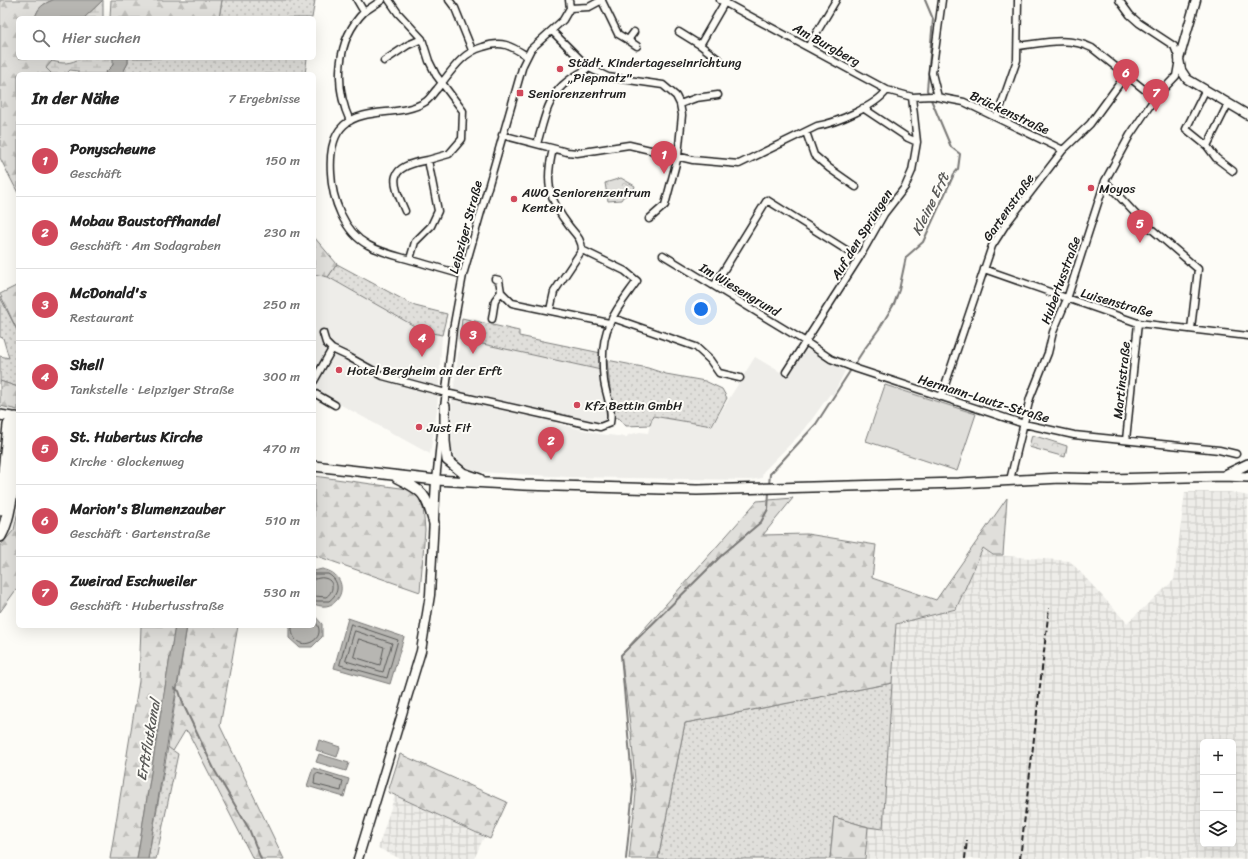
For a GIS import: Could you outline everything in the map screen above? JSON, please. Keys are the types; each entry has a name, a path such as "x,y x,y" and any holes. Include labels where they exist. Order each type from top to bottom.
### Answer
{"highway":[{"path":"0,509 7,436 9,425 16,419"},
{"path":"0,426 7,436"},
{"path":"0,536 8,516 16,431"}],"main road":[{"path":"445,406 445,442 447,460 462,473 491,483"},
{"path":"0,415 16,418"},
{"path":"1224,476 1248,464"},
{"path":"316,466 436,480 697,490 1010,480 1224,476 1248,477"},
{"path":"392,476 421,491 427,500 434,522"}],"street":[{"path":"357,0 364,12"},
{"path":"350,121 340,91 343,51 350,31 364,12 382,0"},
{"path":"389,0 398,13 422,39 432,69 463,111 462,139 449,154 403,166 396,176 395,188 405,211"},
{"path":"449,0 455,8 472,50"},
{"path":"569,0 570,8 588,7 602,1 618,34 637,46"},
{"path":"808,47 836,0"},
{"path":"935,97 932,73 942,0"},
{"path":"997,117 1017,60 1018,46 1016,24 1018,0"},
{"path":"1119,0 1130,15 1139,23 1171,43 1179,59 1183,75 1205,91 1248,115"},
{"path":"1179,59 1196,0"},
{"path":"700,44 723,1"},
{"name":"Am Burgberg","path":"723,1 887,90 912,96 922,95"},
{"name":"Leipziger Straße","path":"436,480 453,328 463,275 502,135 527,56 537,42 552,31 563,20 570,8"},
{"path":"552,31 589,68 608,77 663,86 670,90 680,104 682,115 678,156 665,205 648,219"},
{"path":"628,40 634,32"},
{"path":"679,32 700,44 722,62"},
{"path":"384,61 408,45 422,39"},
{"path":"1018,46 1069,40 1081,43 1092,48 1125,76 1155,98"},
{"path":"463,275 389,254 368,245 348,226 342,217 331,178 331,156 337,134 350,121 361,117 414,107 426,102 457,63 472,50 498,43 508,45 527,56"},
{"name":"Hubertusstraße","path":"1010,480 1030,398 1048,353 1053,332 1067,299 1105,181 1130,135 1155,98 1176,76 1179,59"},
{"path":"537,144 547,111 555,93 564,84 589,68"},
{"name":"Gartenstraße","path":"941,397 992,246 1006,224 1063,150 1090,124 1125,76"},
{"path":"502,135 553,149 577,153 628,145 693,160 739,164 817,126 829,124 863,108 883,96 887,90"},
{"path":"1205,91 1186,129 1206,146 1216,158 1233,171"},
{"path":"680,104 696,98 718,95"},
{"name":"Brückenstraße","path":"922,95 964,102 1063,150"},
{"name":"Auf den Sprüngen","path":"786,372 859,258 884,214 905,187 912,171 917,142 912,96"},
{"path":"1206,146 1228,104"},
{"path":"863,108 908,138 917,142"},
{"path":"806,132 814,155 829,168 856,187"},
{"path":"323,333 326,343 332,349 382,376 446,394 586,424 600,426 610,423 612,414 606,392 603,372 604,343 611,320 637,281 625,271 582,250 579,239 559,212 551,194 549,167 553,149"},
{"path":"410,260 415,242 431,226 438,211 428,160"},
{"path":"1105,181 1141,220 1198,269 1191,329"},
{"path":"714,286 767,200 859,258"},
{"path":"550,310 554,292 582,250"},
{"name":"Im Wiesengrund","path":"663,255 806,342"},
{"name":"Luisenstraße","path":"984,269 1138,323 1248,336"},
{"path":"492,319 495,300 500,292 499,280 495,279"},
{"path":"500,292 512,303 611,320 696,347 710,360 719,373 740,378"},
{"name":"Martinstraße","path":"1126,440 1138,323"},
{"name":"Hermann-Lautz-Straße","path":"806,342 831,359 845,365 1024,424 1074,435 1219,450 1236,454"},
{"path":"316,378 332,349"},
{"path":"316,394 335,405"},
{"path":"358,859 421,651 430,595 436,480"}],"shaded area":[{"path":"316,274 328,277 423,331 442,335 437,409 430,454 316,391"},
{"path":"460,339 601,370 609,414 605,421 600,423 558,415 555,423 599,434 627,437 628,435 640,432 648,433 652,416 712,426 755,357 782,373 784,371 789,373 803,351 809,350 845,371 833,395 830,394 805,429 763,472 762,478 751,480 569,477 479,472 462,467 452,451 451,409"},
{"path":"1185,492 1230,492 1248,496 1248,859 865,859 868,827 883,828 896,624 956,609 983,547 993,555 1070,561 1127,623 1174,580"},
{"path":"395,795 484,837 474,859 401,859 378,848"}],"green space":[{"path":"0,0 53,0 41,6 36,16 16,16 16,60 52,61 47,68 50,72 16,72 16,189 0,158"},
{"path":"103,0 103,16 86,16"},
{"path":"111,0 222,0 219,16 110,16"},
{"path":"222,0 315,0 312,16 219,16"},
{"path":"128,60 307,60 305,72 123,72"},
{"path":"52,61 66,63 73,61 114,61 106,72 78,72 70,70 68,72 50,72 46,68"},
{"path":"621,178 635,186 633,192 623,197 621,200 608,201 605,183"},
{"path":"316,239 337,264 328,277 316,274"},
{"path":"337,264 415,306 447,314 442,335 423,331 328,277"},
{"path":"16,286 16,328 0,294"},
{"path":"0,297 16,328 16,386 0,381 0,356 9,358 3,338 0,337"},
{"path":"462,318 519,331 519,336 601,353 601,370 460,339"},
{"path":"607,360 648,368 666,374 705,381 722,389 727,398 712,426 653,416 650,425 626,426 620,419 615,417 611,398"},
{"path":"0,381 16,386 16,410 0,406"},
{"path":"885,385 976,414 957,471 866,441"},
{"path":"1032,435 1067,446 1065,457 1029,447"},
{"path":"316,476 415,490 423,507 425,530 420,592 316,556"},
{"path":"793,498 763,535 807,534 876,545 872,578 936,600 1007,498 1003,555 993,555 983,548 956,609 896,624 892,683 685,723 658,859 629,859 636,793 631,732 621,655 757,501"},
{"path":"16,520 16,590 0,612 0,546 14,530"},
{"path":"141,628 175,628 137,859 110,859 139,681"},
{"path":"187,628 238,628 220,726 284,859 253,859 188,732 185,731 173,751 168,747"},
{"path":"892,683 883,829 868,827 834,817 830,859 658,859 685,723"},
{"path":"168,747 178,754 156,859 148,859"},
{"path":"400,754 507,802 490,839 388,792"},
{"path":"834,817 868,827 865,859 830,859"}],"water":[{"path":"53,0 103,0 86,16 36,16 41,6"},
{"path":"113,60 128,60 123,72 106,72 113,65"},
{"path":"322,569 332,573 338,579 341,586 340,593 337,600 331,604 323,606 316,604 316,570"},
{"path":"316,617 322,624 322,637 312,647 299,647 289,638 289,628 316,628"},
{"path":"348,618 404,637 390,684 334,668"},
{"path":"175,628 187,628 148,859 137,859"},
{"path":"319,740 340,747 337,757 316,750"},
{"path":"319,754 349,763 346,771 316,762"},
{"path":"313,768 349,779 344,797 307,786"}],"waterway":[{"name":"Kleine Erft","path":"769,485 770,474 816,424 894,304 899,290 906,257 923,242 954,174 958,169 960,154 951,147 927,90 933,19 925,0"},
{"path":"626,859 633,790 621,655 723,554 761,522 768,509 769,492"},
{"path":"174,688 179,691 184,706 215,771 249,829 261,859"}],"railway":[{"path":"1020,859 1049,608"},
{"path":"965,859 967,840"}],"place":[{"name":"Städt. Kindertageseinrichtung „Piepmatz\"","path":"560,69"},
{"name":"Marion's Blumenzauber","path":"1126,92"},
{"name":"Seniorenzentrum","path":"520,93"},
{"name":"Zweirad Eschweiler","path":"1156,112"},
{"name":"Ponyscheune","path":"664,174"},
{"name":"Moyos","path":"1091,188"},
{"name":"AWO Seniorenzentrum Kenten","path":"514,199"},
{"name":"St. Hubertus Kirche","path":"1140,243"},
{"name":"McDonald's","path":"473,354"},
{"name":"Shell","path":"422,357"},
{"name":"Hotel Bergheim an der Erft","path":"339,370"},
{"name":"Kfz Bettin GmbH","path":"577,405"},
{"name":"Just Fit","path":"419,427"},
{"name":"Mobau Baustoffhandel","path":"551,460"}],"water label":[{"name":"Erftflutkanal","path":"148,740"}]}
